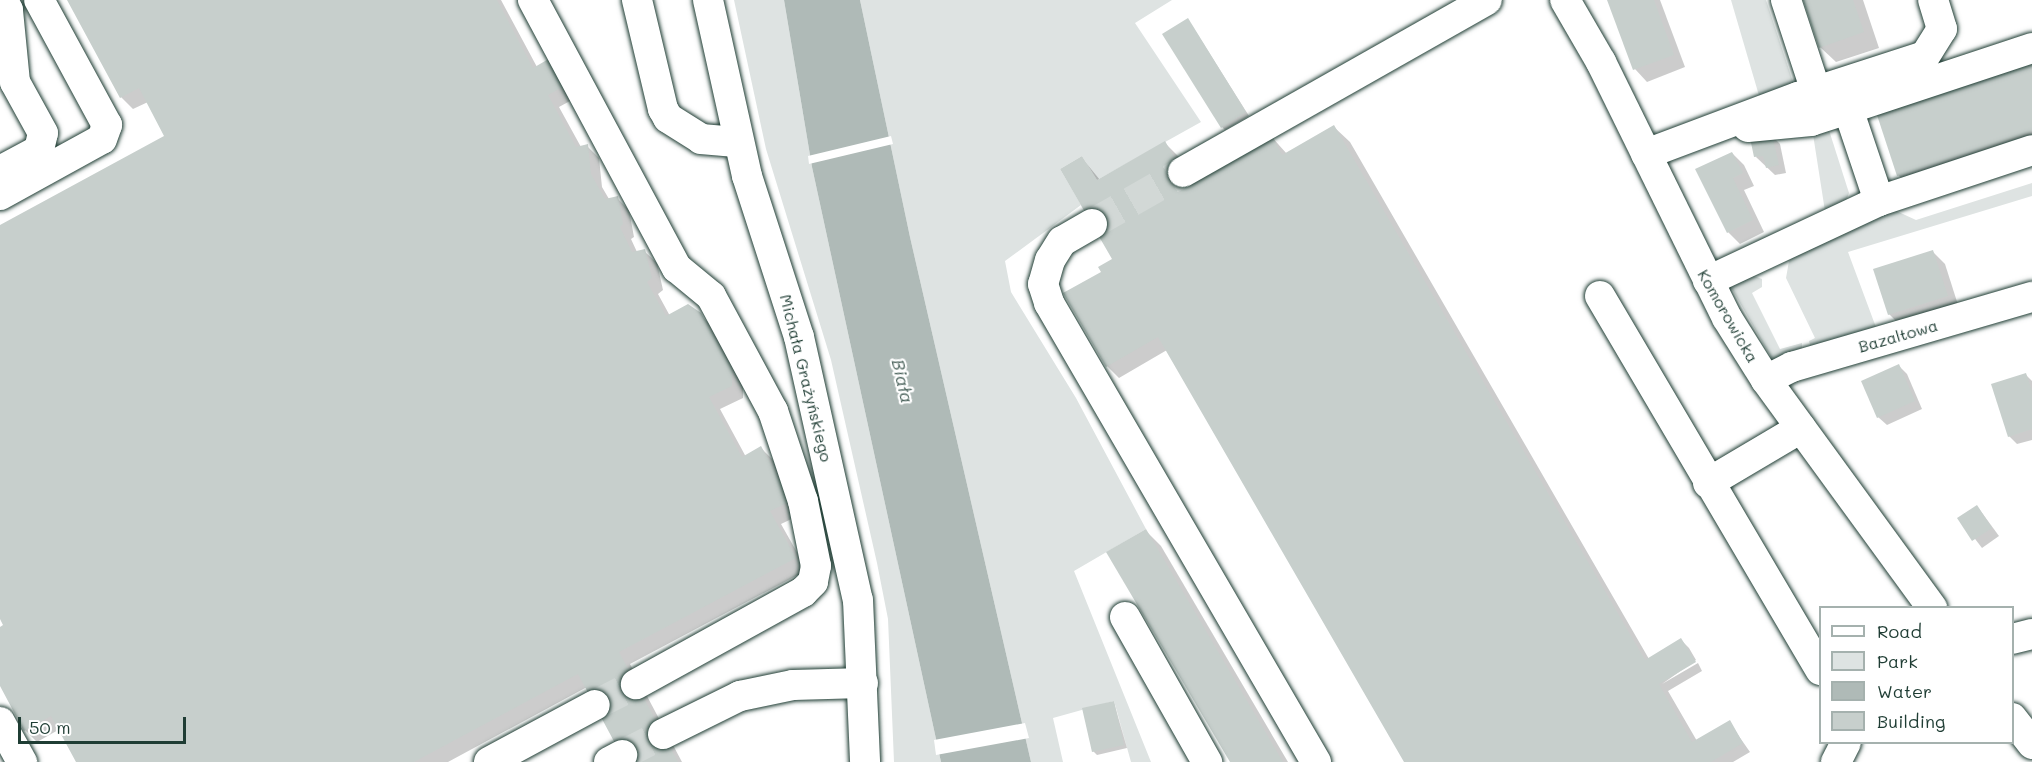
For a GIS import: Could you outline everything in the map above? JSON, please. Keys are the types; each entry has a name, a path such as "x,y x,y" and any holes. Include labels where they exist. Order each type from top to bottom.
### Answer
{"street":[{"path":"0,171 39,150 43,133 15,82 8,10 3,0"},
{"path":"0,195 102,139 107,126 39,0"},
{"path":"533,0 677,268 711,296 773,411 803,501 816,566 813,582 803,592 636,684"},
{"path":"617,0 652,65"},
{"path":"637,0 652,65 668,118 701,138 739,142"},
{"name":"Michała Grażyńskiego","path":"708,0 739,142 804,361 858,600 865,762"},
{"path":"1183,172 1487,0"},
{"name":"Komorowicka","path":"1565,0 1601,62 1708,281 1766,380 1931,606"},
{"path":"1786,0 1816,91"},
{"path":"1646,154 1816,91 1925,56 1942,29 1933,0"},
{"path":"1707,131 1811,121 2032,48"},
{"path":"1848,109 1879,201"},
{"path":"1708,281 1879,201 2032,150"},
{"path":"1092,224 1062,241 1050,260 1043,284 1049,303 1316,762"},
{"path":"1600,296 1708,483 1819,667"},
{"name":"Bazaltowa","path":"1766,380 1792,367 2032,297"},
{"path":"1708,483 1801,428"},
{"path":"1125,617 1207,762"},
{"path":"2014,639 2032,634"},
{"path":"663,734 740,696 793,685 863,683"},
{"path":"489,762 595,705"},
{"path":"2014,719 2032,744"},
{"path":"0,722 22,762"},
{"path":"1836,762 1845,744"}],"green space":[{"path":"734,0 784,0 812,167 941,762 894,762 888,619 877,563 831,360 766,149"},
{"path":"860,0 1172,0 1135,23 1201,122 1097,180 1082,156 1060,169 1081,205 1005,261 1011,292 1076,398 1146,529 1074,571 1151,762 1131,762 1114,701 1053,718 1063,762 1031,762 910,237"},
{"path":"1731,0 1766,0 1794,85 1760,99"},
{"path":"1828,127 1849,193 1846,201 1825,211 1812,128"},
{"path":"2032,183 2032,196 1848,252 1877,330 1812,352 1809,341 1815,338 1786,278 1789,261 1799,251 1892,209 1916,220"},
{"path":"1751,275 1762,279 1762,287 1752,293 1780,349 1802,343 1802,352 1776,360 1771,357 1732,289 1736,280"}],"water":[{"name":"Biała","path":"784,0 860,0 910,237 1031,762 941,762 812,167"}],"pier":[{"path":"891,136 893,144 809,164 808,156"},
{"path":"1025,723 1029,738 936,755 934,740"}],"building":[{"path":"67,0 497,0 533,68 566,49 581,77 548,95 576,147 588,144 591,174 605,199 618,196 623,224 620,227 632,252 645,249 652,278 647,282 666,316 688,304 701,313 732,369 732,386 709,397 742,457 761,446 791,501 770,511 796,558 619,652 678,762 625,762 578,674 414,762 76,762 51,716 24,731 0,686 0,627 3,625 0,619 0,225 164,136 139,88 120,98"},
{"path":"1607,0 1654,0 1674,55 1633,70"},
{"path":"1803,0 1853,0 1864,32 1819,48"},
{"path":"1188,18 1246,112 1221,128 1162,34"},
{"path":"2032,61 2032,131 1897,176 1876,112"},
{"path":"1334,125 1645,660 1681,638 1696,662 1659,684 1692,742 1730,720 1743,743 1711,762 1404,762 1158,337 1106,367 1063,293 1101,272 1098,267 1112,259 1060,169 1082,156 1097,180 1165,141 1187,180 1270,132 1282,155"},
{"path":"1772,134 1779,165 1766,168 1763,156 1754,157 1750,138"},
{"path":"1732,152 1743,173 1733,178 1753,220 1727,233 1695,169"},
{"path":"1933,250 1948,296 1888,315 1873,269"},
{"path":"1899,364 1915,401 1877,418 1861,381"},
{"path":"2026,373 2032,391 2032,429 2008,437 1991,384"},
{"path":"1977,505 1992,528 1972,541 1957,518"},
{"path":"1146,529 1283,762 1230,762 1106,552"},
{"path":"1114,701 1124,745 1092,752 1082,708"}],"tunnel":[{"path":"1092,224 1183,172"},
{"path":"595,705 636,684"},
{"path":"622,755 663,734"}]}
